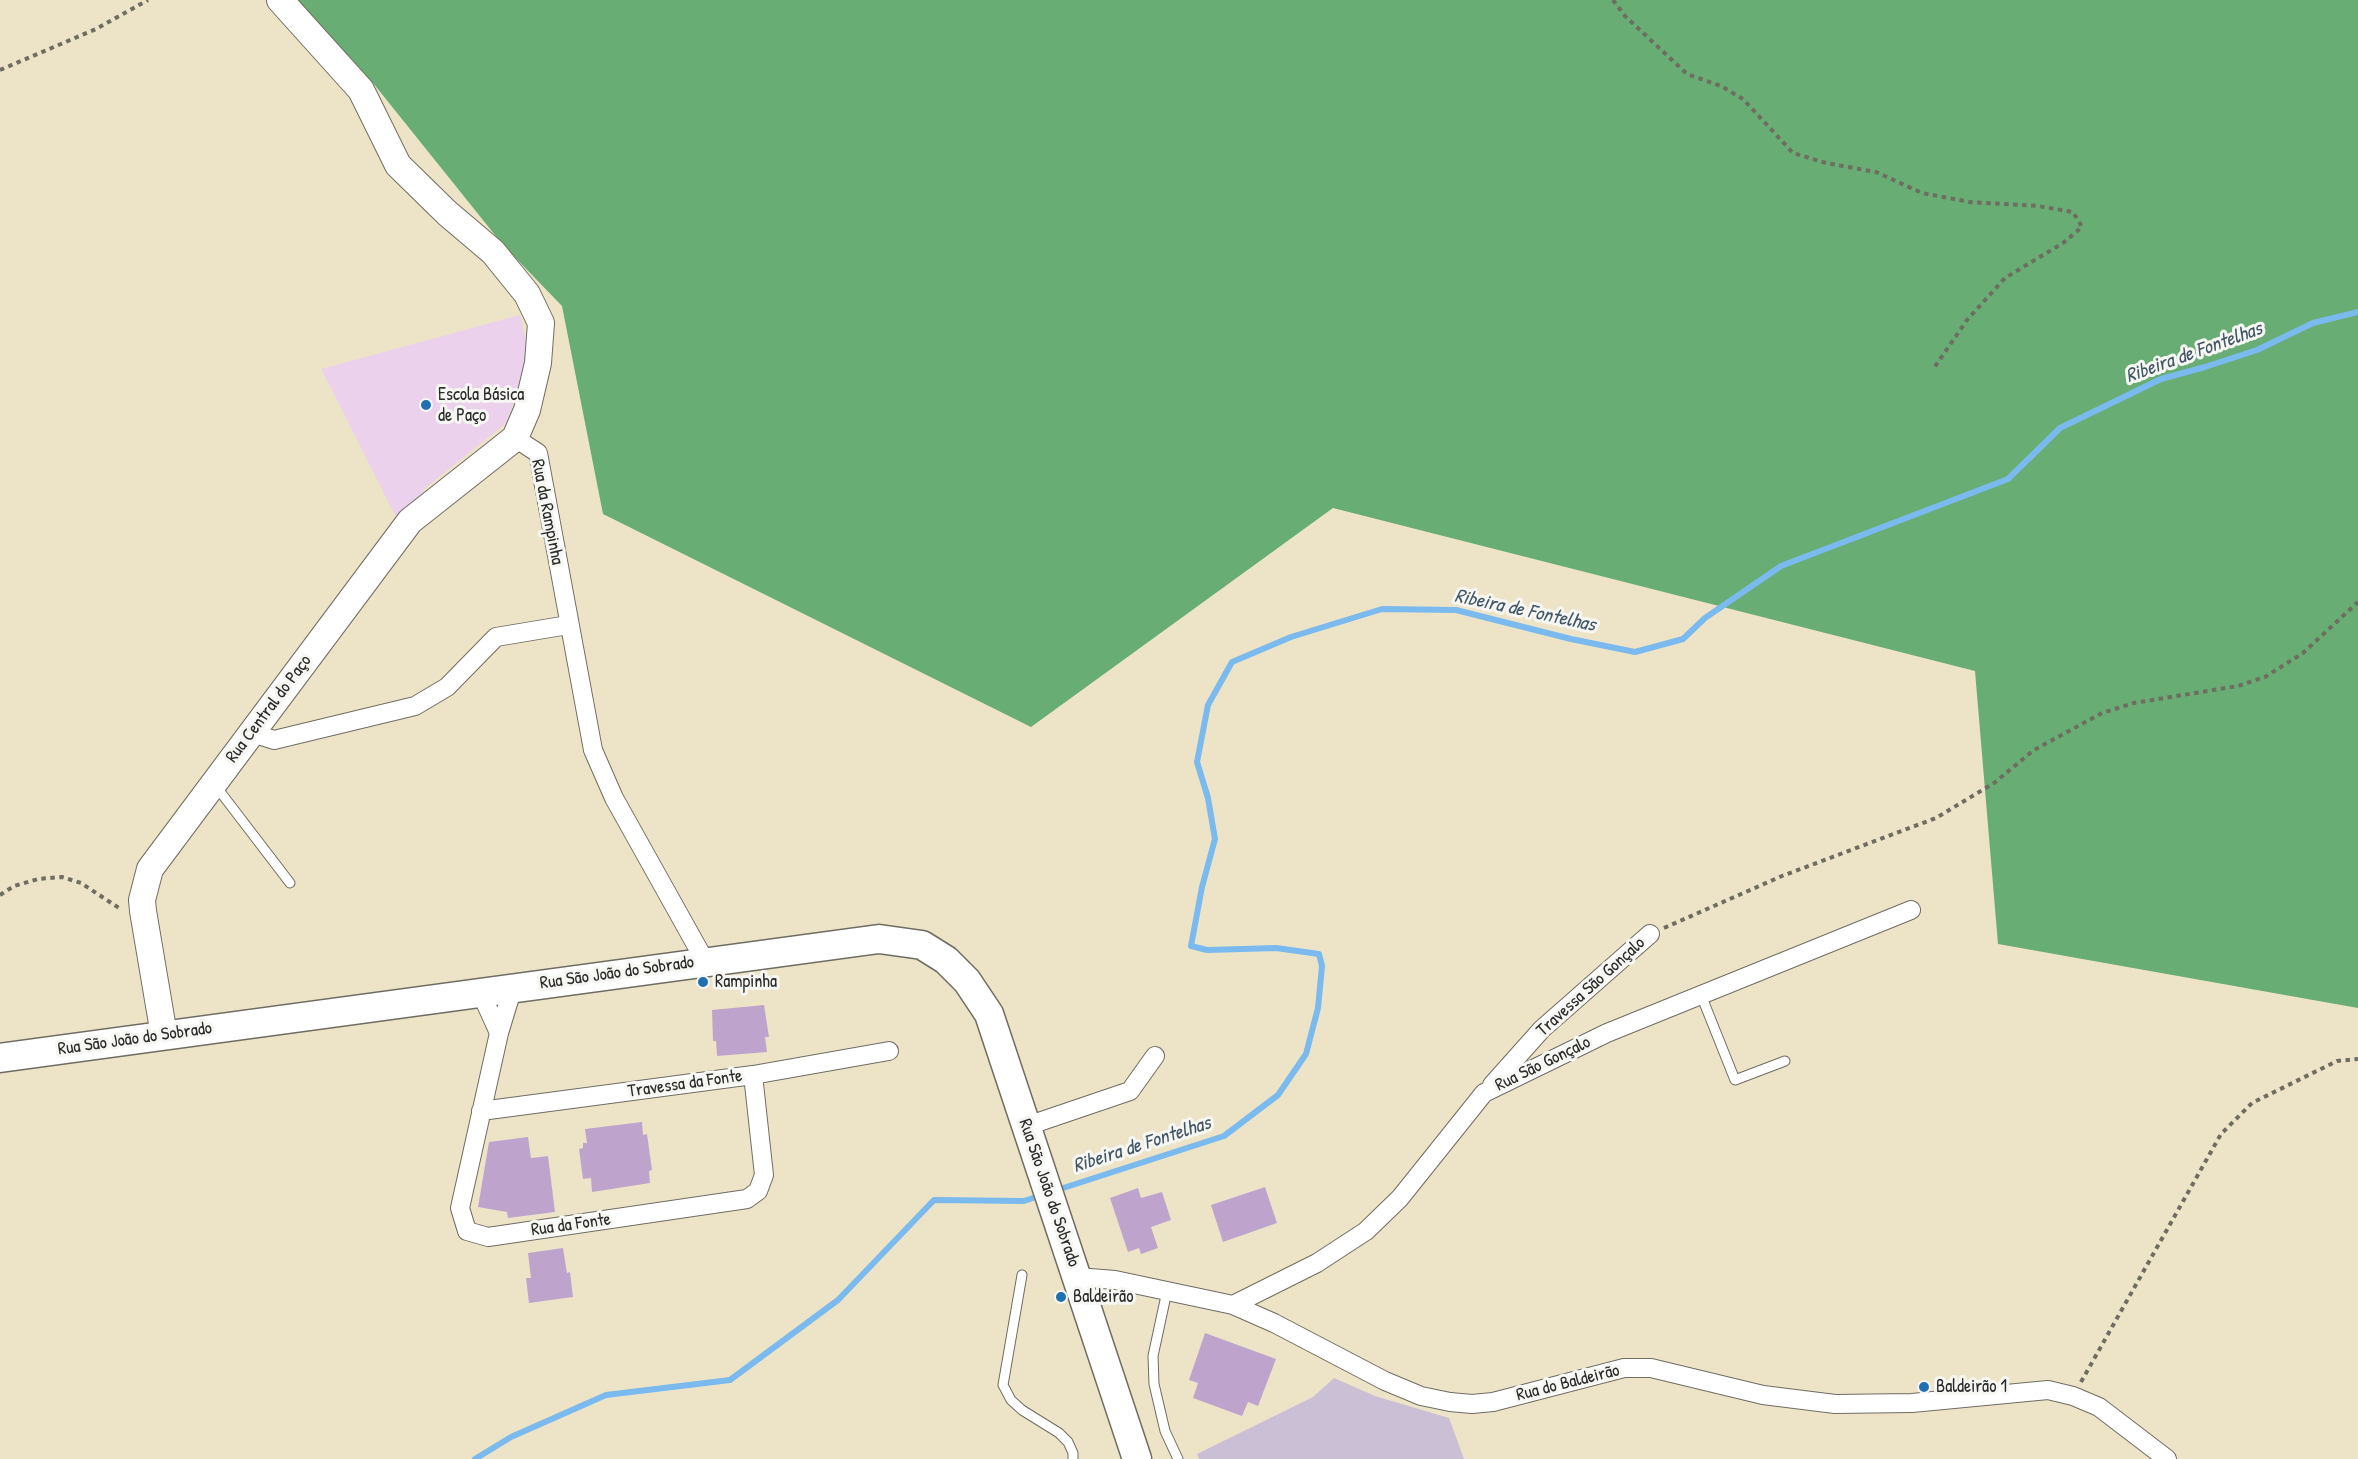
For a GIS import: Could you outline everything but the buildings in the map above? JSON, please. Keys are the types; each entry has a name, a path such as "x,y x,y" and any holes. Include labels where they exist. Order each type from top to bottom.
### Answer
{"main road":[{"name":"Rua São João do Sobrado","path":"0,1058 879,939 922,945 946,960 967,981 989,1014 1137,1459"}],"street":[{"name":"Rua da Rampinha","path":"280,0 361,90 398,165 447,213 493,252 527,294 541,323 538,363 527,410 515,438 538,453 568,625 593,750 614,798 705,961"},
{"name":"Rua Central do Paço","path":"164,1035 142,900 150,869 410,521 515,438"},
{"path":"252,733 274,740 416,706 447,687 496,637 568,625"},
{"name":"Rua São Gonçalo","path":"1233,1305 1317,1263 1366,1231 1400,1198 1484,1093 1607,1033 1911,910"},
{"name":"Travessa São Gonçalo","path":"1484,1093 1542,1029 1650,934"},
{"name":"Rua da Fonte","path":"513,987 499,1033 460,1208 467,1231 488,1238 747,1199 758,1191 764,1175 753,1075"},
{"path":"480,992 499,1033"},
{"name":"Travessa da Fonte","path":"481,1111 753,1075 889,1051"},
{"path":"1027,1126 1130,1091 1155,1056"},
{"name":"Rua do Baldeirão","path":"1077,1277 1115,1280 1233,1305 1274,1323 1385,1381 1421,1396 1450,1402 1472,1404 1493,1402 1624,1368 1651,1368 1764,1395 1834,1404 1912,1403 2048,1390 2073,1396 2099,1407 2167,1459"}],"lane":[{"path":"213,783 290,883"},
{"path":"1701,995 1735,1080 1785,1061"},
{"path":"1022,1275 1003,1385 1011,1400 1022,1410 1059,1433 1068,1442 1073,1459"},
{"path":"1167,1291 1153,1356 1154,1384 1165,1431 1179,1459"}],"path":[{"path":"0,69 96,29 148,0"},
{"path":"1613,0 1625,16 1688,74 1720,86 1743,99 1793,153 1826,163 1876,172 1922,193 1970,202 2038,206 2073,212 2082,227 2063,243 2005,278 1967,320 1934,368"},
{"path":"1650,934 1782,876 1936,818 1994,783 2034,750 2102,713 2134,703 2238,687 2265,677 2303,653 2358,602"},
{"path":"0,895 14,886 38,879 62,877 81,884 126,912 143,911"},
{"path":"2073,1396 2221,1134 2252,1103 2337,1061 2358,1059"}],"shaded area":[{"name":"Escola Básica de Paço","path":"520,315 527,351 522,385 505,424 423,490 424,496 397,519 321,369"},
{"path":"1334,1378 1375,1396 1449,1418 1464,1459 1199,1459 1197,1454 1313,1397"}],"green space":[{"path":"293,0 2358,0 2358,1008 1998,944 1975,671 1333,508 1031,727 603,514 562,306 503,245 373,83"}],"waterway":[{"name":"Ribeira de Fontelhas","path":"1054,1191 1224,1136 1278,1095 1306,1054 1318,1008 1322,966 1319,954 1276,948 1207,950 1191,946 1202,887 1215,839 1208,798 1197,762 1208,705 1232,662 1291,637 1382,609 1456,610 1571,639 1635,652 1683,639 1705,618 1781,566 2008,479 2060,428 2161,379 2257,350 2313,323 2358,312"},
{"name":"Ribeira de Fontelhas","path":"475,1459 511,1437 606,1395 730,1380 838,1300 934,1200 1024,1201 1042,1195"}],"place":[{"name":"Escola Básica de Paço","path":"426,405"},
{"name":"Rampinha","path":"703,982"},
{"name":"Baldeirão","path":"1061,1297"},
{"name":"Baldeirão 1","path":"1924,1387"}]}
